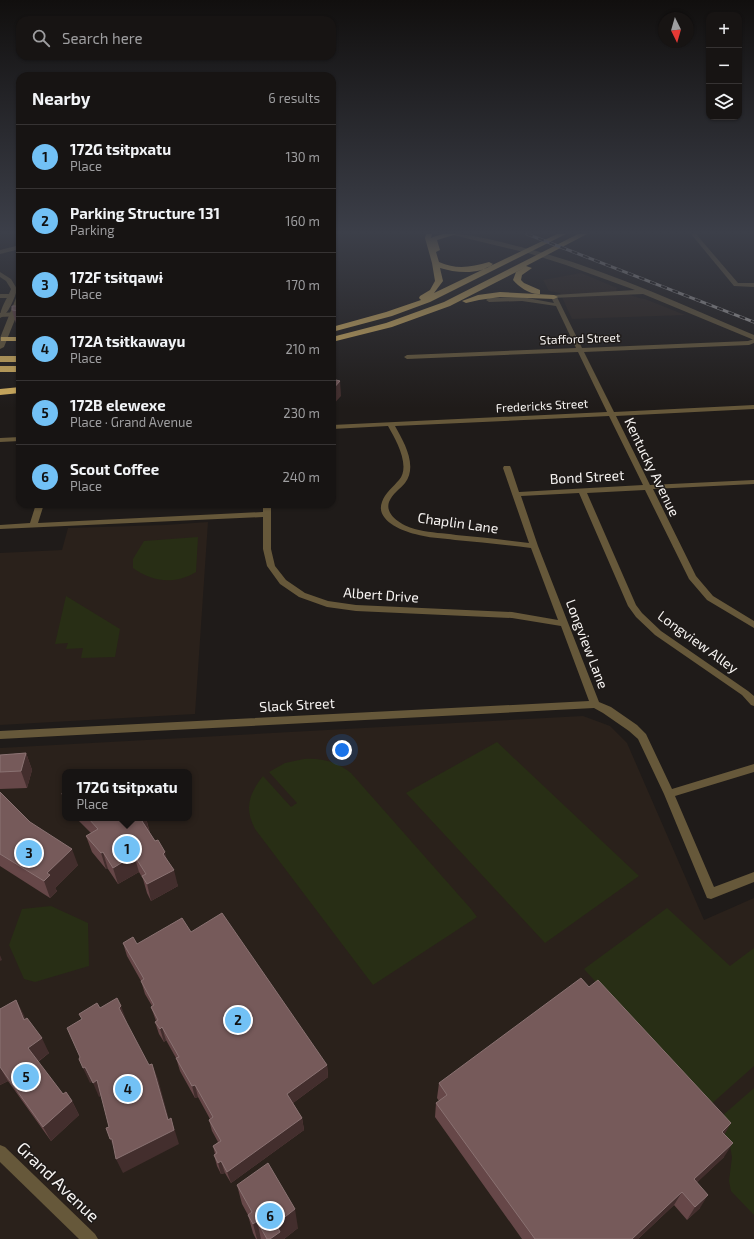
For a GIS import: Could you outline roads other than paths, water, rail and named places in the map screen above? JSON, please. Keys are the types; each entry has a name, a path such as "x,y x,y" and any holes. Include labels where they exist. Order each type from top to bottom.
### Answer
{"highway":[{"path":"405,309 411,303 431,292"},
{"path":"336,329 405,309 447,292"},
{"path":"336,339 412,318 447,304 471,292"},
{"path":"537,292 554,297"},
{"path":"412,318 423,317 475,298 490,295 514,294 554,297"},
{"path":"2,339 16,339"},
{"path":"0,359 16,359"},
{"path":"0,369 16,369"},
{"path":"0,392 16,390"}],"street":[{"path":"0,315 13,292"},
{"path":"554,297 643,292 754,340"},
{"path":"0,296 12,296"},
{"name":"Kentucky Avenue","path":"554,297 692,578 710,598 754,625"},
{"path":"489,300 522,299 558,305"},
{"path":"0,315 16,314"},
{"path":"0,347 2,339 16,316"},
{"name":"Stafford Street","path":"407,357 749,343 754,340"},
{"name":"Fredericks Street","path":"336,427 754,407"},
{"name":"Chaplin Lane","path":"392,425 407,465 404,478 385,502 386,512 395,523 406,529 419,533 534,546"},
{"path":"0,440 16,439"},
{"name":"Longview Lane","path":"507,468 534,546 595,704 608,710 633,728 642,737 669,794 711,894 754,877"},
{"name":"Bond Street","path":"516,494 754,482"},
{"name":"Longview Alley","path":"582,490 632,606 639,615 658,633 745,693 754,702"},
{"path":"33,525 39,508"},
{"name":"Albert Drive","path":"267,508 267,549 271,566 283,582 302,595 327,604 356,608 512,615 564,624"},
{"path":"0,527 267,514"},
{"name":"Slack Street","path":"0,736 595,704"},
{"path":"669,794 754,768"},
{"name":"Grand Avenue","path":"0,1152 90,1239"}],"railway":[{"path":"676,292 754,322"}],"place":[{"name":"172G tsɨtpxatu","path":"127,849"},
{"name":"172F tsɨtqawɨ","path":"29,853"},
{"name":"Parking Structure 131","path":"238,1020"},
{"name":"172B elewexe","path":"26,1077"},
{"name":"172A tsɨtkawayu","path":"128,1089"},
{"name":"Scout Coffee","path":"270,1216"}]}
